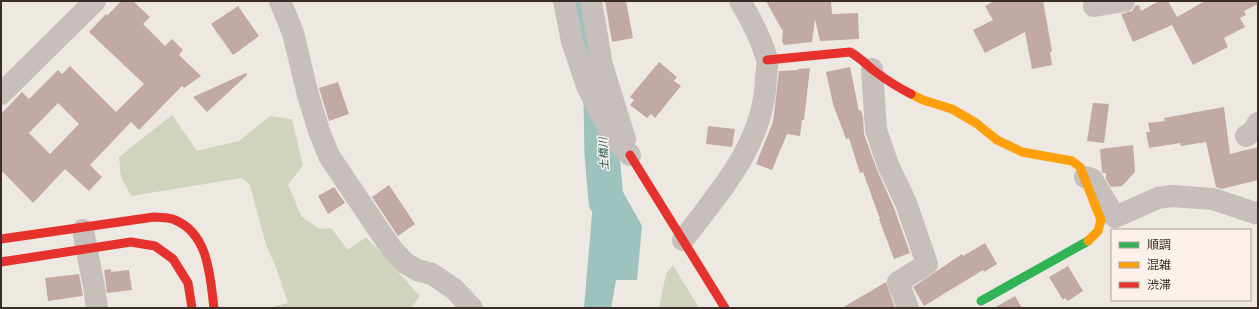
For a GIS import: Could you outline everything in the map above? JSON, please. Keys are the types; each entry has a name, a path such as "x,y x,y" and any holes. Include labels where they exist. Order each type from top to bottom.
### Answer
{"street":[{"path":"1,94 95,1"},
{"path":"280,1 293,33 308,95 319,131 329,156 391,248 405,263 417,270 432,274 454,289 472,308"},
{"path":"564,1 572,41 587,86 612,135 630,155 725,308"},
{"path":"591,1 602,65 630,155"},
{"path":"683,240 734,173 757,129 765,93 767,60 752,21 740,1"},
{"path":"1094,6 1124,1"},
{"path":"767,60 850,52 860,57 872,69 896,87 922,100 952,108 976,123 997,140 1022,152 1072,161 1080,167 1101,220 1098,230 1091,239 981,301"},
{"path":"872,69 876,130 888,165 908,210 927,264 898,282 908,308"},
{"path":"1084,176 1092,179 1115,217 1158,198 1172,196 1213,199 1258,212"},
{"path":"1,239 154,217 175,219 193,231 205,252 214,308"},
{"path":"83,226 97,308"},
{"path":"1,262 87,250 131,242 155,246 173,259 188,284 192,308"}],"green space":[{"path":"172,115 197,151 239,141 270,116 292,119 303,166 288,184 301,216 319,229 331,228 348,250 366,237 420,296 411,308 267,308 288,303 276,267 266,245 250,185 242,178 131,196 121,177 119,157"},
{"path":"673,265 699,308 659,308 666,274"}],"water":[{"path":"602,154 642,226 637,280 616,280 611,308 584,308 597,156"}],"building":[{"path":"121,1 133,1 150,17 143,24 165,46 172,39 183,50 179,55 201,76 184,88 182,86 139,130 131,122 90,165 102,177 89,191 65,169 33,203 1,170 1,114 22,92 29,99 58,70 62,74 70,66 116,112 144,84 89,32 106,14 107,16","holes":["58,103 79,124 50,154 29,133"]},
{"path":"605,1 626,1 633,38 612,42"},
{"path":"766,1 831,1 832,14 858,13 859,39 820,41 815,19 812,42 784,45 782,41 783,29 782,30"},
{"path":"994,1 1043,1 1052,51 1050,52 1052,65 1032,69 1025,32 985,53 973,30 993,20 985,6"},
{"path":"1159,1 1168,1 1177,17 1205,1 1258,1 1258,4 1244,11 1246,15 1240,18 1245,27 1224,38 1228,47 1193,65 1172,25 1133,42 1121,14 1132,11 1135,6 1139,5 1141,11"},
{"path":"238,6 259,36 233,55 211,24"},
{"path":"659,62 677,77 674,81 681,86 655,118 651,114 647,118 630,105 634,100 630,97"},
{"path":"850,67 859,111 861,110 863,117 864,134 877,170 894,208 910,253 894,259 863,172 860,173 849,138 846,139 833,104 826,72"},
{"path":"810,68 804,120 802,120 800,136 787,134 772,170 756,164 773,122 779,71"},
{"path":"246,73 247,75 207,112 193,97"},
{"path":"338,82 349,114 329,121 319,88"},
{"path":"1093,103 1109,104 1104,143 1087,141"},
{"path":"1224,107 1230,154 1258,147 1258,180 1221,189 1216,187 1206,142 1181,146 1180,143 1149,148 1146,132 1150,132 1148,123 1165,121 1164,118"},
{"path":"708,126 735,129 732,147 706,144"},
{"path":"1133,145 1135,172 1122,186 1111,187 1106,179 1106,173 1102,172 1100,149"},
{"path":"389,185 415,224 398,236 372,197"},
{"path":"334,187 345,203 328,214 318,196"},
{"path":"985,243 997,264 984,272 983,270 924,306 913,287 962,254 963,256"},
{"path":"1068,266 1083,291 1068,301 1065,298 1063,300 1049,277"},
{"path":"111,269 111,272 129,270 132,290 107,293 104,270"},
{"path":"79,274 83,296 48,301 45,278"},
{"path":"886,282 895,308 842,308"},
{"path":"1015,296 1022,308 994,308"}],"waterway":[{"name":"土橋川","path":"578,1 601,102 602,154 606,201"}],"traffic: fast":[{"path":"981,301 1088,241"}],"traffic: slow":[{"path":"911,94 923,100 952,109 976,123 997,140 1022,152 1072,161 1080,167 1101,220 1098,231 1088,241"}],"traffic: jam":[{"path":"767,60 850,52 882,77 911,94"},
{"path":"630,155 725,308"},
{"path":"1,239 154,217 173,219 195,235 201,246 209,270 214,308"},
{"path":"1,262 131,242 155,246 173,259 188,283 192,308"}]}
